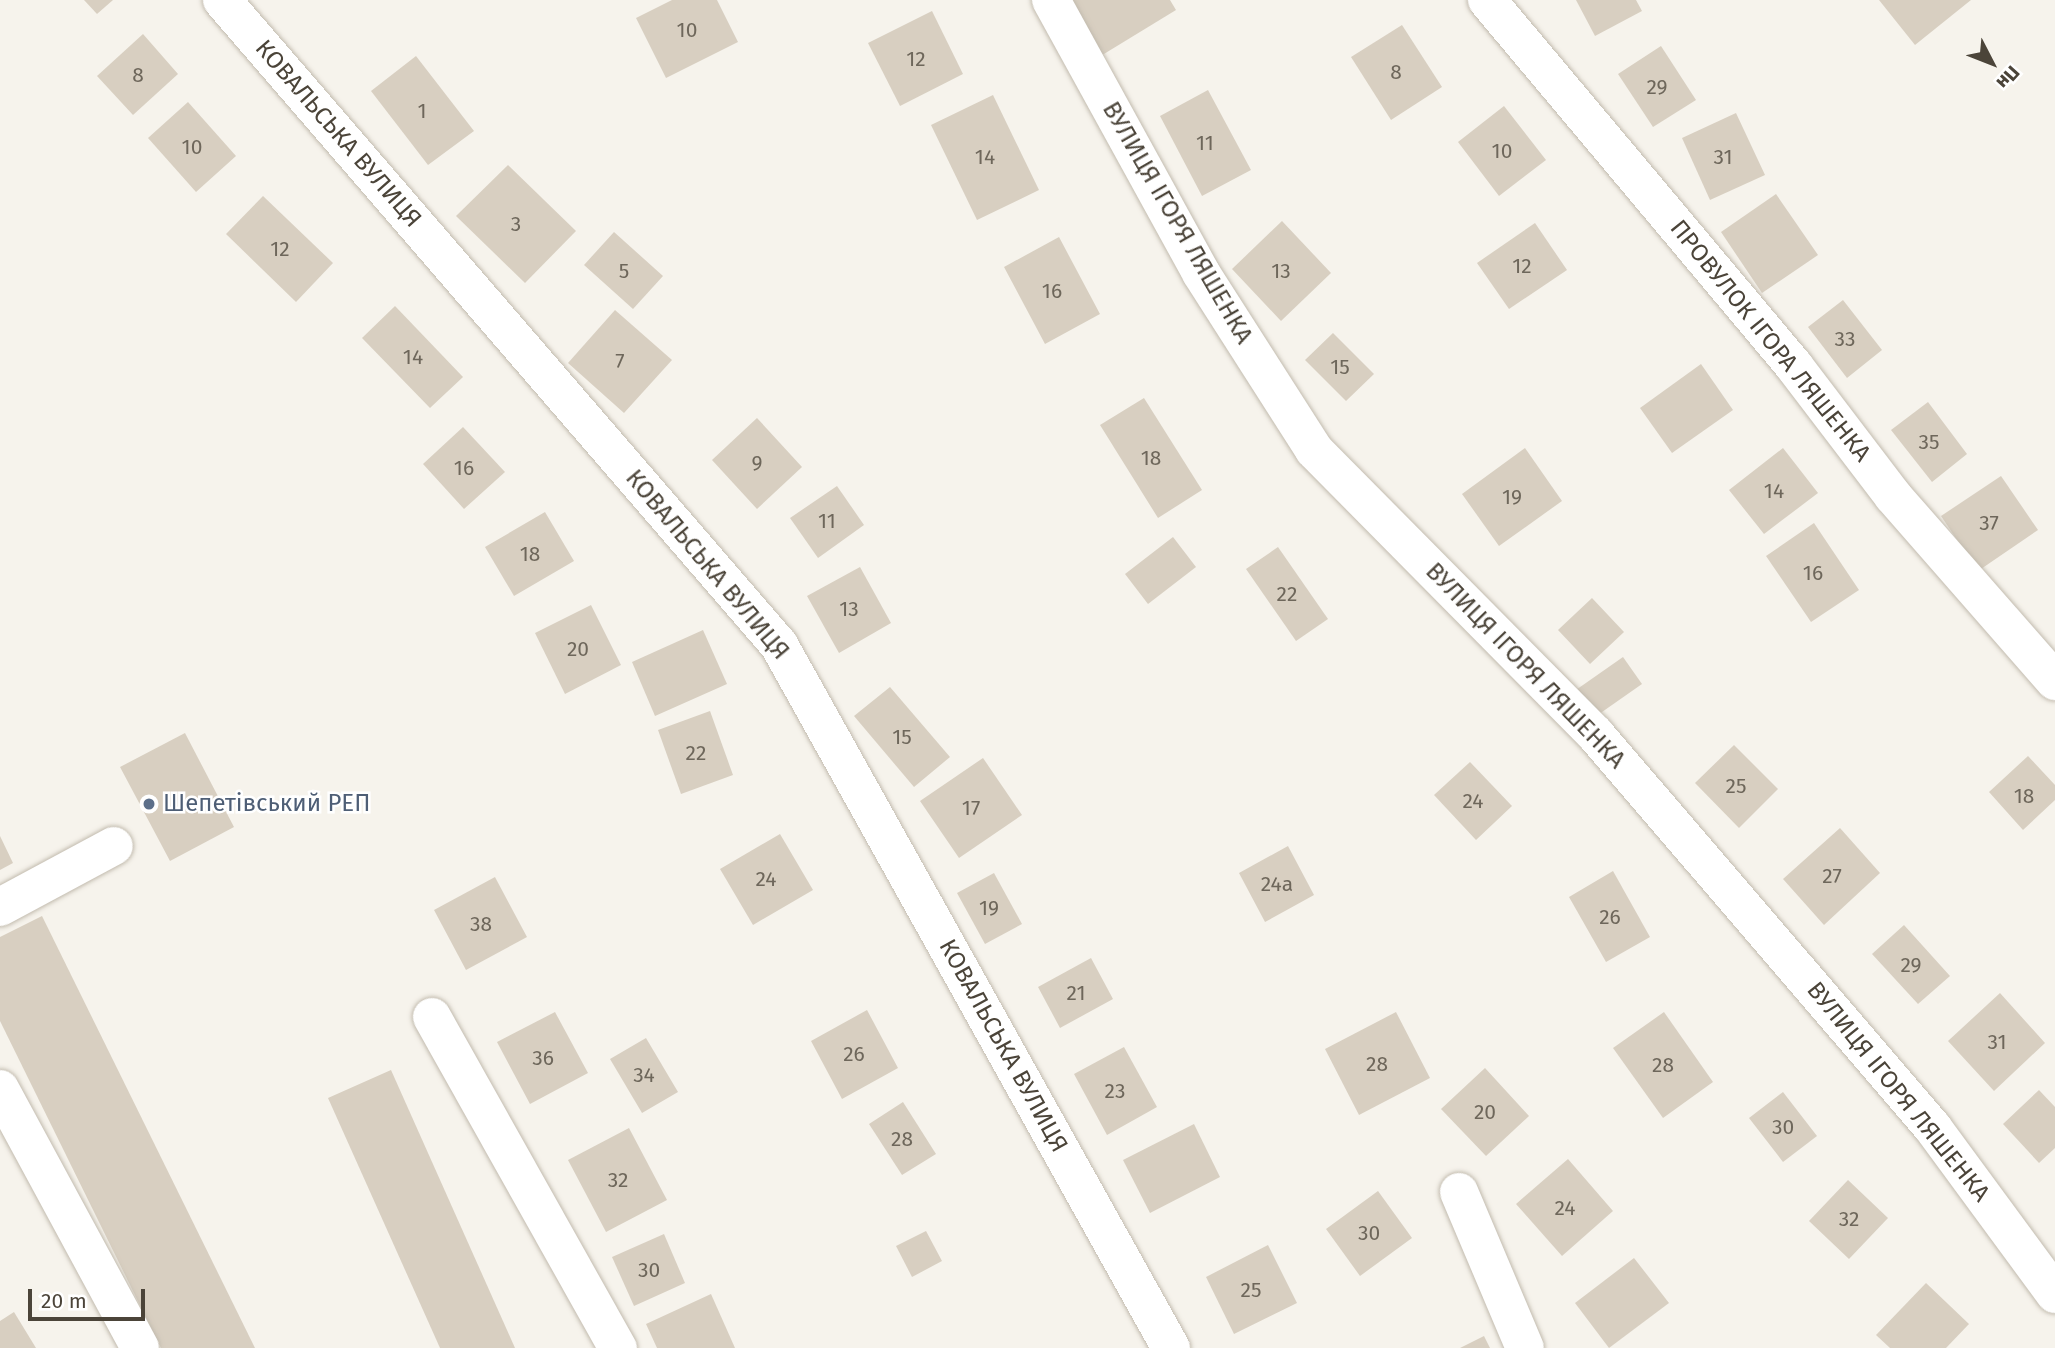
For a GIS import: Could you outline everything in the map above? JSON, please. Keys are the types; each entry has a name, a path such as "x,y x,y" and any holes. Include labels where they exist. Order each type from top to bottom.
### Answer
{"street":[{"name":"КОВАЛЬСЬКА ВУЛИЦЯ","path":"222,0 779,645 1171,1348"},
{"name":"ВУЛИЦЯ ІГОРЯ ЛЯШЕНКА","path":"1051,0 1201,273 1314,450 1595,734 1933,1128 2055,1294"},
{"name":"ПРОВУЛОК ІГОРА ЛЯШЕНКА","path":"1487,0 1794,366 1893,496 2055,681"},
{"path":"0,907 114,846"},
{"path":"432,1017 618,1348"},
{"path":"0,1089 139,1348"},
{"path":"1459,1192 1525,1348"}],"building":[{"path":"84,0 113,0 97,14"},
{"path":"672,0 717,0 738,42 666,78 636,18"},
{"path":"1065,0 1170,0 1176,10 1099,57"},
{"path":"1576,0 1636,0 1642,11 1595,36"},
{"path":"1879,0 1971,0 1915,45"},
{"path":"932,11 963,74 900,106 868,43"},
{"path":"1402,25 1442,87 1391,120 1351,57"},
{"path":"143,34 178,74 133,115 97,76"},
{"path":"1661,46 1696,100 1653,127 1618,74"},
{"path":"416,56 474,131 428,165 371,91"},
{"path":"1208,90 1251,170 1202,196 1160,116"},
{"path":"993,95 1039,190 977,220 931,125"},
{"path":"188,102 236,156 196,192 148,138"},
{"path":"1504,106 1546,160 1499,196 1458,142"},
{"path":"1736,113 1765,175 1710,200 1682,138"},
{"path":"508,165 576,231 525,283 456,216"},
{"path":"1776,194 1818,255 1762,293 1721,232"},
{"path":"263,196 333,263 296,302 226,234"},
{"path":"1282,221 1331,273 1281,321 1232,269"},
{"path":"1535,223 1567,270 1509,309 1477,263"},
{"path":"614,232 663,276 633,309 584,265"},
{"path":"1059,237 1100,314 1045,344 1004,267"},
{"path":"1843,300 1882,350 1847,378 1808,327"},
{"path":"395,306 463,377 430,408 362,338"},
{"path":"615,310 672,360 624,413 568,363"},
{"path":"1333,333 1374,374 1346,401 1305,360"},
{"path":"1701,364 1733,410 1672,453 1640,408"},
{"path":"1144,398 1202,490 1158,518 1100,425"},
{"path":"1928,402 1967,454 1932,482 1891,430"},
{"path":"757,418 802,467 757,509 712,460"},
{"path":"463,427 505,472 464,509 423,464"},
{"path":"1525,448 1562,501 1499,546 1462,494"},
{"path":"1783,448 1818,493 1764,534 1729,490"},
{"path":"2001,476 2038,530 1978,571 1941,516"},
{"path":"837,486 864,525 818,558 790,518"},
{"path":"545,512 574,561 514,596 485,547"},
{"path":"1814,523 1859,590 1811,622 1766,556"},
{"path":"1173,537 1196,567 1148,604 1125,574"},
{"path":"1278,547 1328,619 1296,641 1246,569"},
{"path":"860,567 891,623 839,653 807,596"},
{"path":"1592,598 1624,632 1590,664 1558,630"},
{"path":"591,605 621,665 565,694 535,633"},
{"path":"703,630 727,684 655,716 632,662"},
{"path":"1623,657 1642,684 1592,719 1573,692"},
{"path":"890,687 950,757 914,787 854,716"},
{"path":"710,711 733,775 681,794 658,730"},
{"path":"185,733 234,827 170,861 120,767"},
{"path":"1734,745 1778,789 1739,828 1695,783"},
{"path":"2028,756 2055,785 2055,800 2023,830 1989,792"},
{"path":"983,758 1022,815 959,858 920,801"},
{"path":"1470,762 1512,806 1476,840 1434,795"},
{"path":"1840,828 1880,873 1824,925 1783,879"},
{"path":"780,834 813,890 753,925 720,869"},
{"path":"0,836 13,863 0,870"},
{"path":"1288,846 1314,895 1265,922 1239,873"},
{"path":"1613,871 1650,937 1606,962 1569,897"},
{"path":"994,873 1022,924 985,944 957,893"},
{"path":"495,877 527,937 466,970 434,910"},
{"path":"42,916 255,1348 161,1348 0,1021 0,937"},
{"path":"1904,925 1950,976 1918,1004 1872,954"},
{"path":"1091,958 1113,999 1060,1028 1038,987"},
{"path":"2000,993 2045,1043 1994,1091 1948,1041"},
{"path":"867,1010 898,1068 842,1099 811,1041"},
{"path":"555,1012 588,1073 530,1104 497,1042"},
{"path":"1396,1012 1430,1078 1359,1115 1325,1049"},
{"path":"1664,1012 1713,1082 1663,1118 1613,1048"},
{"path":"646,1038 678,1092 642,1113 610,1059"},
{"path":"1124,1047 1157,1107 1107,1135 1074,1074"},
{"path":"1485,1068 1529,1116 1486,1156 1441,1109"},
{"path":"391,1070 515,1348 440,1348 328,1098"},
{"path":"2039,1090 2055,1107 2055,1148 2039,1163 2003,1124"},
{"path":"1783,1092 1817,1136 1783,1162 1749,1118"},
{"path":"903,1102 936,1154 902,1175 869,1124"},
{"path":"1194,1124 1220,1177 1150,1213 1123,1160"},
{"path":"629,1128 667,1200 606,1232 568,1160"},
{"path":"1568,1159 1613,1211 1562,1256 1516,1204"},
{"path":"1848,1180 1888,1218 1849,1259 1809,1221"},
{"path":"1378,1191 1412,1238 1360,1276 1326,1229"},
{"path":"926,1231 942,1261 912,1277 896,1246"},
{"path":"664,1234 685,1283 634,1306 612,1257"},
{"path":"1268,1245 1297,1303 1234,1334 1206,1277"},
{"path":"1634,1258 1669,1303 1609,1348 1575,1303"},
{"path":"1926,1283 1969,1324 1946,1348 1890,1348 1876,1335"},
{"path":"711,1294 735,1348 657,1348 646,1324"},
{"path":"14,1312 36,1348 0,1348 0,1321"},
{"path":"1484,1336 1490,1348 1460,1348"}],"place":[{"name":"Шепетівський РЕП","path":"149,804"}]}
